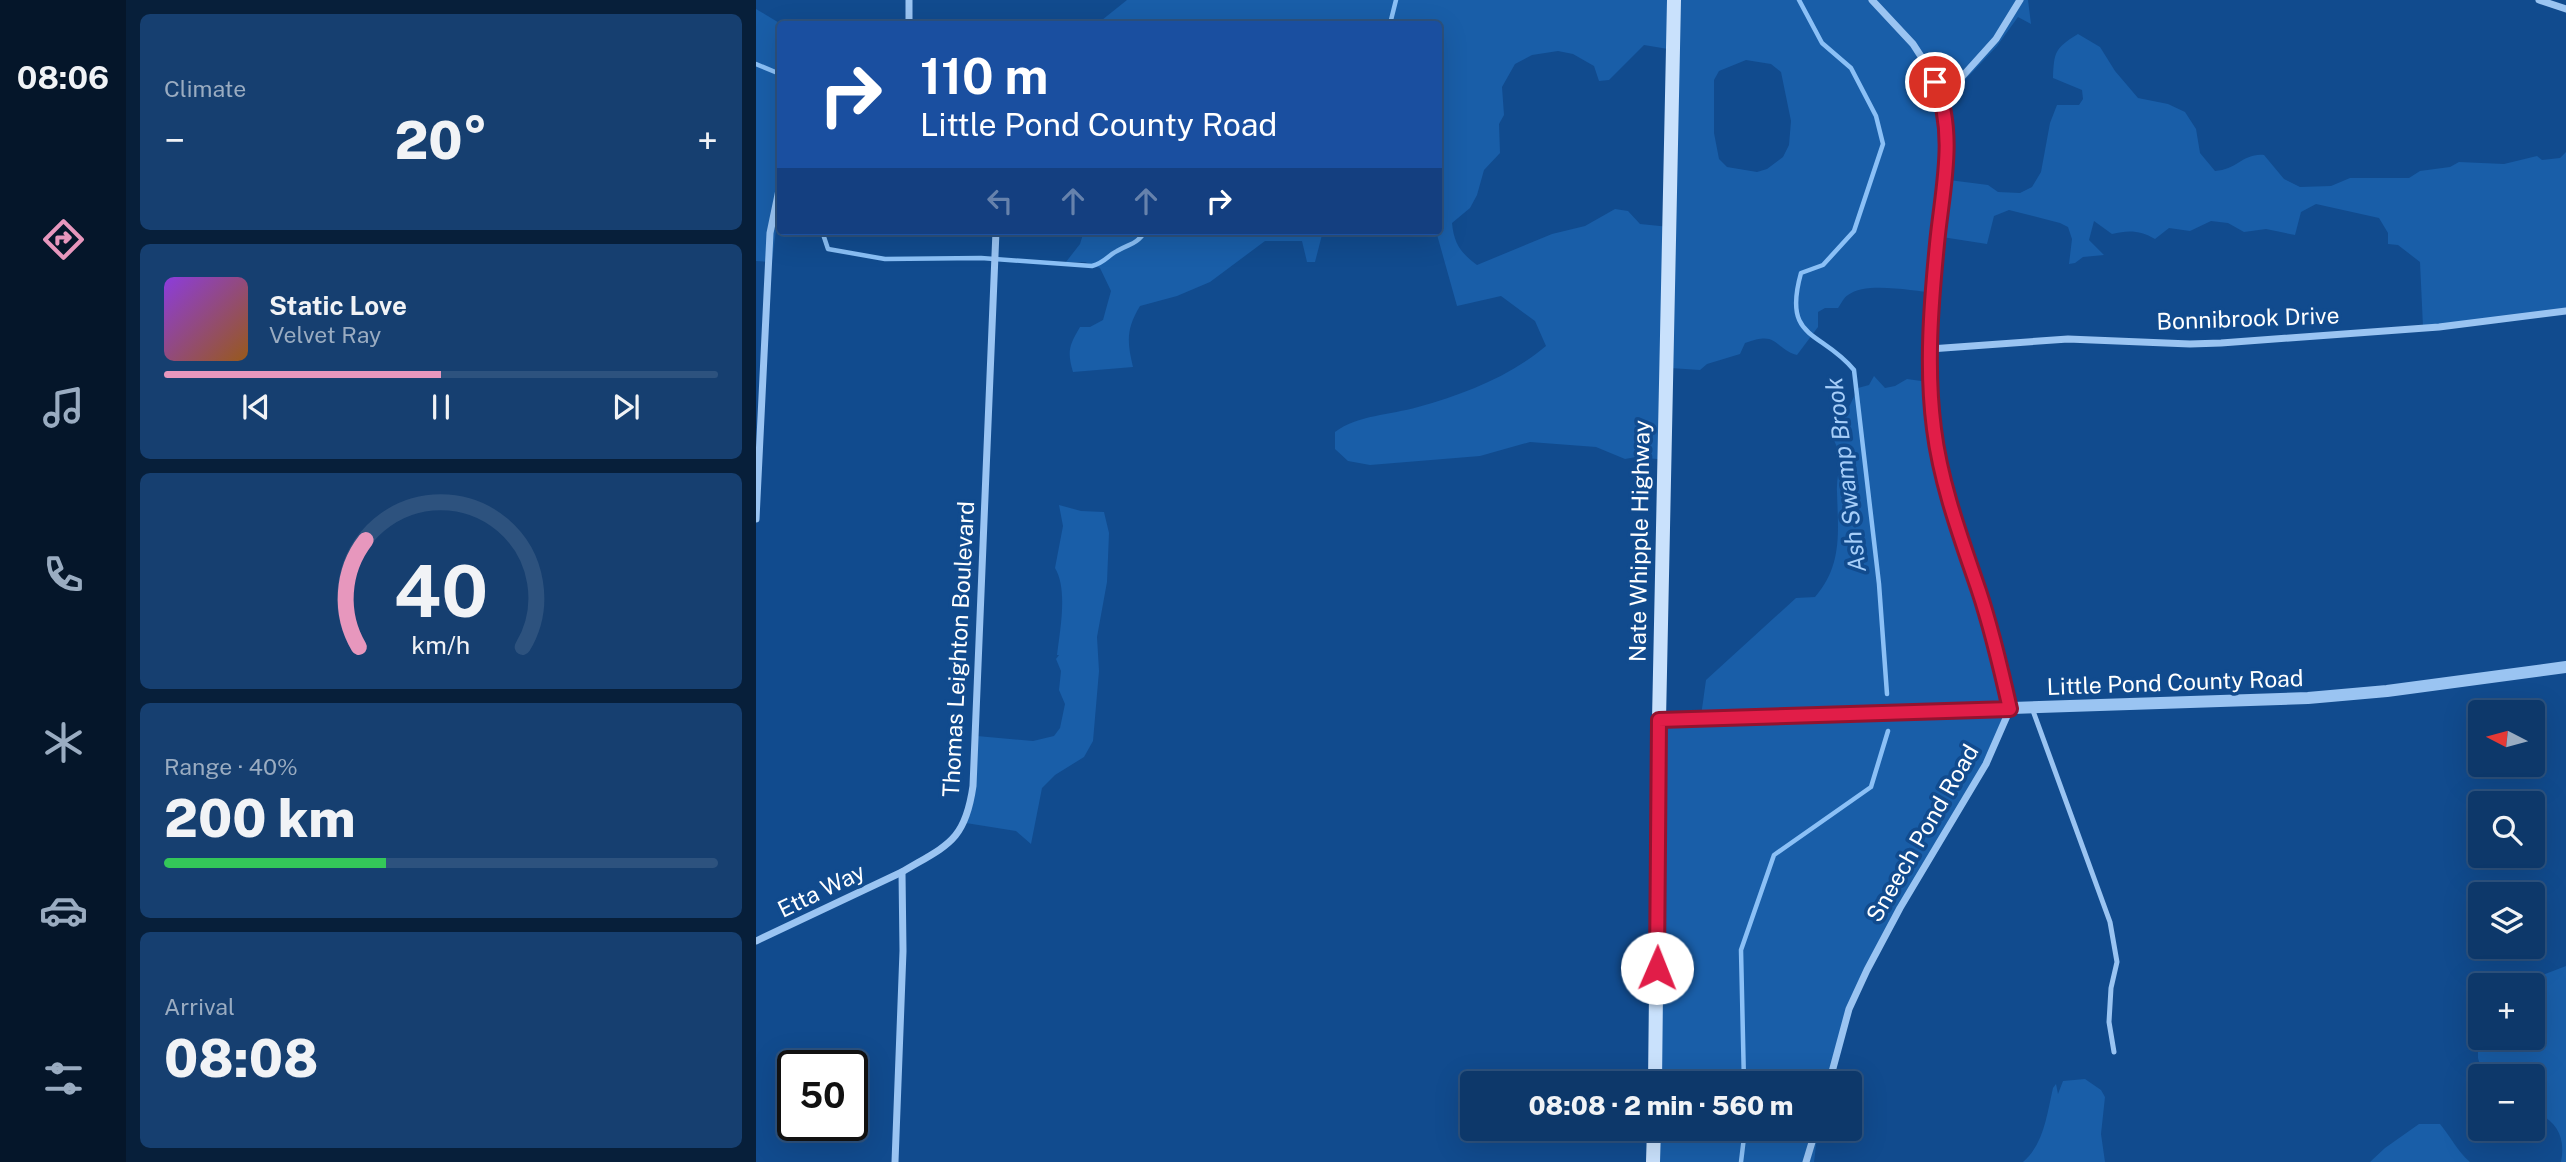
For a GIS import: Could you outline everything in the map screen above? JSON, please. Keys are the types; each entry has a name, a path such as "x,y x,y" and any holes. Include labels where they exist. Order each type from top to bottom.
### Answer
{"main road":[{"name":"Nate Whipple Highway","path":"1655,1071 1659,720 1674,0"},
{"path":"1653,1162 1654,1141"}],"street":[{"path":"909,0 909,21"},
{"path":"1872,0 1913,44 1942,99 1947,150 1932,296 1931,399 1938,459 1953,514 1994,637 2010,709"},
{"path":"1942,99 1996,39 2021,0"},
{"path":"2539,0 2566,9"},
{"path":"756,519 770,233 777,199"},
{"name":"Thomas Leighton Boulevard","path":"902,872 956,837 971,803 996,235"},
{"name":"Bonnibrook Drive","path":"1930,349 2068,339 2221,343 2440,327 2566,311"},
{"name":"Little Pond County Road","path":"1659,720 2318,698 2566,667"},
{"name":"Sneech Pond Road","path":"1832,1071 1849,1009 1867,970 1900,908 1986,764 2010,709"},
{"path":"895,1162 903,951 902,872"},
{"name":"Etta Way","path":"756,941 902,872"},
{"path":"1806,1162 1812,1141"}],"lane":[{"path":"2032,708 2110,922 2118,962 2111,988 2109,1023 2114,1052"}],"shaded area":[{"path":"1127,0 2028,0 2031,24 2018,17 1997,46 1949,97 1949,180 1988,185 1998,192 2020,193 2032,187 2041,172 2050,123 2057,105 2079,105 2083,99 2082,90 2053,78 2057,52 2078,34 2100,47 2115,71 2138,98 2168,104 2185,112 2196,129 2200,153 2215,171 2229,168 2257,155 2264,155 2284,179 2300,187 2331,186 2350,178 2409,178 2420,171 2450,167 2459,162 2504,164 2537,156 2542,160 2560,158 2566,152 2566,311 2423,327 2420,262 2398,245 2388,244 2388,233 2379,218 2316,204 2301,212 2295,235 2266,229 2244,232 2228,223 2211,221 2190,231 2169,228 2155,239 2134,232 2112,234 2094,221 2089,240 2104,255 2083,257 2069,264 2072,239 2068,227 2009,210 1994,216 1987,244 1942,237 1936,293 1866,288 1847,296 1838,308 1825,308 1818,312 1818,327 1797,355 1764,338 1745,343 1740,354 1707,364 1700,370 1670,368 1667,460 1636,457 1625,459 1596,447 1530,442 1480,456 1370,465 1348,461 1335,449 1335,432 1344,426 1418,407 1469,390 1517,367 1546,346 1535,321 1501,296 1457,306 1437,235 1442,235 1442,21 1101,21","holes":["1644,45 1674,50 1670,227 1640,224 1628,211 1615,209 1585,226 1552,234 1477,265 1467,256 1454,237 1452,223 1470,208 1484,170 1500,153 1499,124 1504,115 1502,87 1515,64 1532,55 1558,51 1573,54 1594,66 1599,81 1609,80","1746,60 1771,64 1781,72 1791,121 1789,145 1783,157 1767,169 1757,172 1727,167 1719,159 1714,133 1714,80 1719,71"]},
{"path":"756,9 777,22 777,223 772,262 756,261"},
{"path":"1083,235 1322,235 1315,262 1307,262 1302,241 1265,241 1210,282 1177,296 1140,306 1129,336 1133,367 1073,372 1070,349 1073,339 1080,327 1090,327 1103,320 1111,291 1100,268 1085,262 1066,262 1080,244"},
{"path":"1874,376 1885,388 1907,379 1935,383 1936,423 1943,467 2010,699 1994,745 1851,999 1830,1071 1659,1071 1665,723 1701,716 1706,680 1796,598 1815,597 1824,585 1835,560 1838,534 1839,458 1831,432 1842,422 1858,388 1869,385"},
{"path":"1059,505 1081,511 1104,512 1109,533 1107,582 1097,637 1099,671 1093,741 1084,757 1055,775 1042,788 1031,844 1016,831 966,823 977,736 1033,741 1054,736 1060,728 1065,704 1059,690 1061,671 1056,659 1059,655 1062,610 1061,587 1055,568 1063,526"},
{"path":"2566,966 2566,1162 2561,1162 2562,1144 2557,1130 2545,1118 2545,1064 2480,1064 2478,1058 2478,1050 2545,1050 2545,974"},
{"path":"2085,1079 2101,1090 2105,1097 2101,1134 2105,1162 2023,1162 2040,1138 2053,1088 2056,1084 2058,1094 2063,1081"},
{"path":"2419,1124 2440,1124 2470,1162 2370,1162"},
{"path":"1658,1141 1817,1141 1814,1162 1658,1162"}],"waterway":[{"path":"1391,21 1396,0"},
{"name":"Ash Swamp Brook","path":"1799,0 1822,43 1851,68 1876,116 1883,144 1854,231 1823,265 1801,273 1796,295 1801,323 1854,370 1879,584 1887,694"},
{"path":"756,64 777,73"},
{"path":"823,235 828,249 885,259 981,258 1092,266 1136,242 1142,235"},
{"name":"Ash Swamp Brook","path":"1744,1071 1741,950 1774,855 1871,787 1888,731"},
{"name":"Ash Swamp Brook","path":"1741,1162 1744,1141"}],"route":[{"path":"1657,968 1659,720 2010,709 1994,637 1945,487 1933,428 1930,321 1947,150 1945,114 1935,82"}]}
